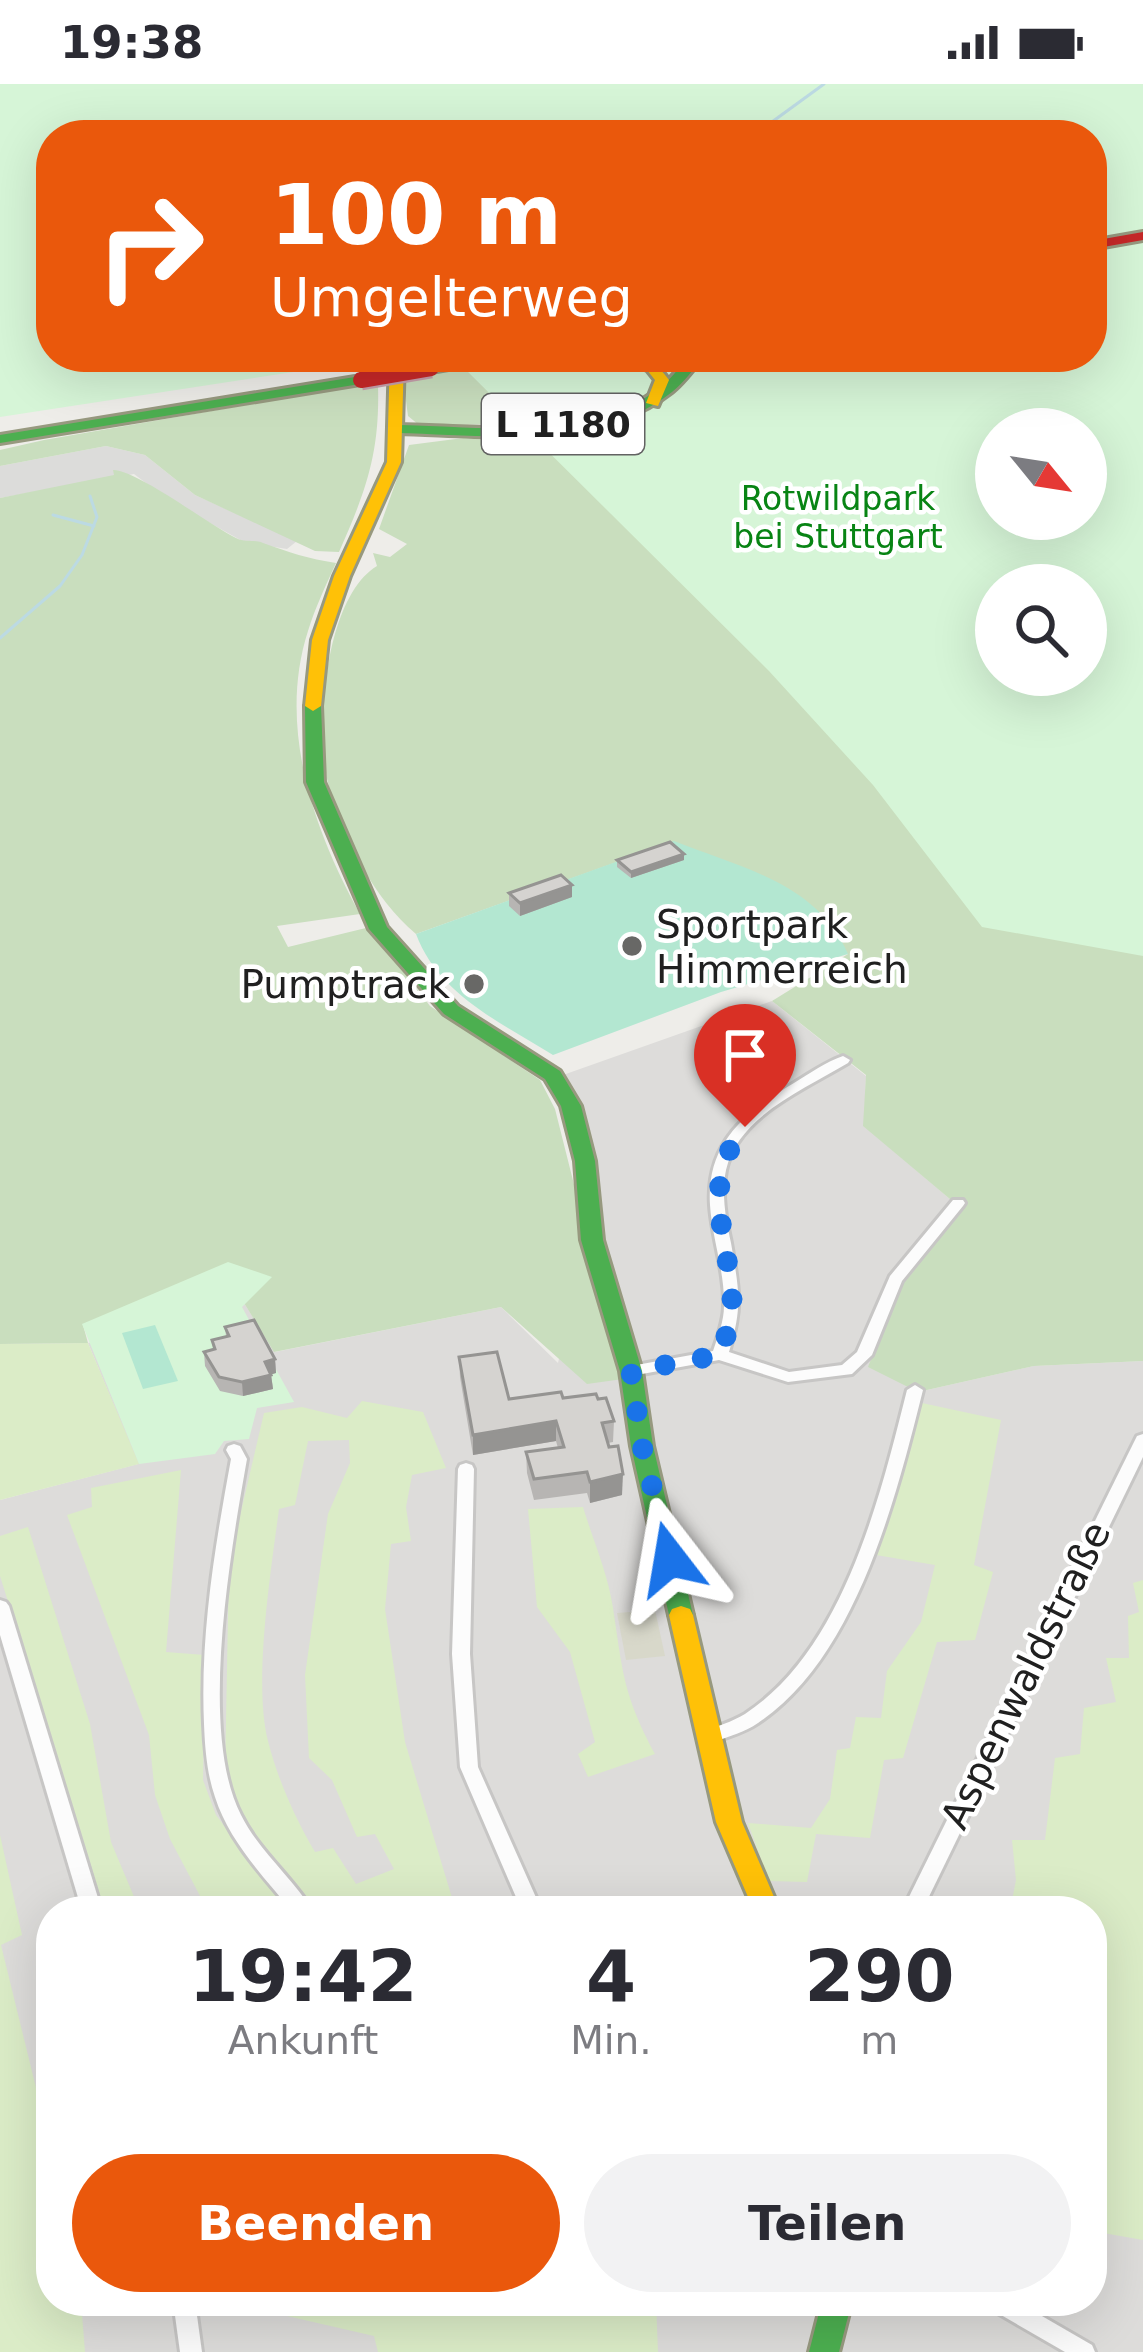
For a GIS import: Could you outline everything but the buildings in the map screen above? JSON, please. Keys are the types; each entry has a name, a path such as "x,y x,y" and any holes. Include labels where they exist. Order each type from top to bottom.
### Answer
{"main road":[{"path":"1107,247 1143,241"},
{"name":"L 1180","path":"0,443 77,422 373,372"},
{"path":"397,372 397,434 390,478 342,576 320,640 313,698 315,782 352,878 378,929 451,1010 534,1061 563,1090 585,1162 592,1240 631,1371 642,1446 729,1822 761,1896"},
{"name":"L 1180","path":"652,403 662,380 654,372"},
{"name":"L 1180","path":"397,434 577,422 652,403 673,389 685,372"},
{"path":"0,425 77,422"},
{"path":"824,2352 832,2316"}],"street":[{"path":"720,1355 733,1306 719,1198 718,1173 726,1149 745,1127 843,1060"},
{"path":"631,1371 720,1355 788,1377 846,1370 870,1344 895,1280 958,1203"},
{"path":"709,1737 754,1717 800,1672 842,1606 882,1514 915,1390"},
{"name":"Aspenwaldstraße","path":"919,1896 1143,1440"},
{"path":"234,1450 239,1459 220,1582 214,1695 219,1782 241,1831 291,1896"},
{"path":"466,1469 461,1654 469,1767 525,1896"},
{"path":"0,1606 87,1896"},
{"path":"186,2316 191,2352"},
{"path":"1023,2316 1084,2352"}],"shaded area":[{"path":"106,446 145,455 195,495 297,541 287,549 244,542 167,499 134,474 0,498 0,466"},
{"path":"772,1001 866,1076 864,1126 963,1210 901,1283 918,1392 1034,1366 1143,1361 1143,2352 0,2352 0,1500 138,1464 88,1343 244,1303 275,1352 501,1307 558,1363 593,1207 563,1075"},
{"path":"655,1610 665,1656 626,1660 617,1613"}],"green space":[{"name":"Rotwildpark bei Stuttgart","path":"0,84 1143,84 1143,956 982,927 873,785 769,671 468,372 1107,372 1107,120 36,120 36,372 294,372 0,417"},
{"path":"1143,249 1143,1361 1034,1366 918,1392 868,1367 901,1283 963,1210 863,1126 866,1075 772,1001 848,954 673,842 416,934 401,920 373,885 350,844 324,759 328,665 346,605 359,582 377,566 373,553 390,557 407,544 379,529 409,445 976,372 1107,372 1107,325"},
{"path":"439,372 602,372 542,424 419,425 408,416 403,378"},
{"path":"378,385 377,431 364,490 339,552 315,551 195,495 145,455 106,446 0,466 0,450 44,440"},
{"path":"113,470 155,488 236,538 336,563 311,622 299,667 299,741 315,813 360,914 277,926 288,947 370,927 430,1006 540,1080 555,1109 623,1379 587,1384 501,1307 274,1352 244,1303 271,1277 83,1325 88,1343 0,1344 0,498 114,475"},
{"name":"Sportpark Himmerreich","path":"674,841 750,869 797,894 835,930 848,954 721,992 553,1055 455,990 426,955 416,934"},
{"path":"228,1262 272,1277 242,1307 294,1402 257,1408 249,1439 224,1441 215,1454 139,1464 82,1324"},
{"path":"155,1325 178,1381 143,1389 122,1333"},
{"path":"88,1343 139,1464 0,1500 0,1344"},
{"path":"362,1401 423,1412 446,1468 412,1475 406,1507 411,1541 391,1544 385,1609 405,1742 451,1896 300,1896 247,1824 225,1774 229,1563 264,1413 302,1407 347,1418","holes":["349,1440 350,1463 328,1514 305,1675 309,1758 332,1780 357,1837 375,1834 394,1869 356,1884 333,1848 315,1852 276,1769 264,1717 265,1626 279,1509 295,1505 308,1441"]},
{"path":"922,1403 1001,1420 974,1565 993,1572 975,1640 937,1642 903,1758 884,1760 870,1838 816,1834 807,1882 769,1881 748,1823 811,1828 830,1799 837,1750 850,1748 856,1717 881,1718 887,1671 921,1622 935,1565 876,1555"},
{"path":"181,1470 166,1652 205,1655 203,1780 216,1815 277,1896 200,1896 170,1839 155,1795 149,1735 67,1515 92,1507 91,1488"},
{"path":"583,1507 608,1583 630,1699 655,1754 588,1777 578,1754 595,1742 570,1652 537,1607 528,1509"},
{"path":"28,1527 90,1724 111,1842 134,1896 100,1896 0,1576 0,1536"},
{"path":"1143,1580 1143,2240 1107,2234 1107,1896 1013,1896 1012,1840 1045,1840 1055,1758 1080,1754 1084,1708 1116,1702 1106,1658 1129,1658 1128,1616 1139,1612 1133,1583"},
{"path":"0,1835 22,1935 1,1945 36,2088 36,2316 82,2316 85,2352 0,2352"},
{"path":"287,2316 657,2316 658,2352 378,2352 374,2336"}],"waterway":[{"path":"775,120 824,84"},
{"path":"90,496 97,517 94,526"},
{"path":"53,515 94,526"},
{"path":"0,638 60,586 82,555 94,526"}],"traffic: fast":[{"path":"397,429 519,431 600,422 637,408 682,372"},
{"path":"0,439 361,380"},
{"path":"313,706 315,782 378,929 451,1010 553,1075 571,1106 585,1161 592,1240 631,1371 642,1446 681,1615"},
{"path":"824,2352 833,2316"}],"traffic: slow":[{"path":"313,706 320,640 342,576 394,462 397,372"},
{"path":"653,403 662,380 656,372"},
{"path":"681,1615 729,1822 761,1896"}],"traffic: jam":[{"path":"1107,242 1143,236"},
{"path":"361,380 408,372"}],"place":[{"name":"Sportpark Himmerreich","path":"632,946"},
{"name":"Pumptrack","path":"474,984"}],"route":[{"path":"670,1559 642,1446 631,1371 720,1355 733,1306 718,1173 726,1149 745,1127"}]}
